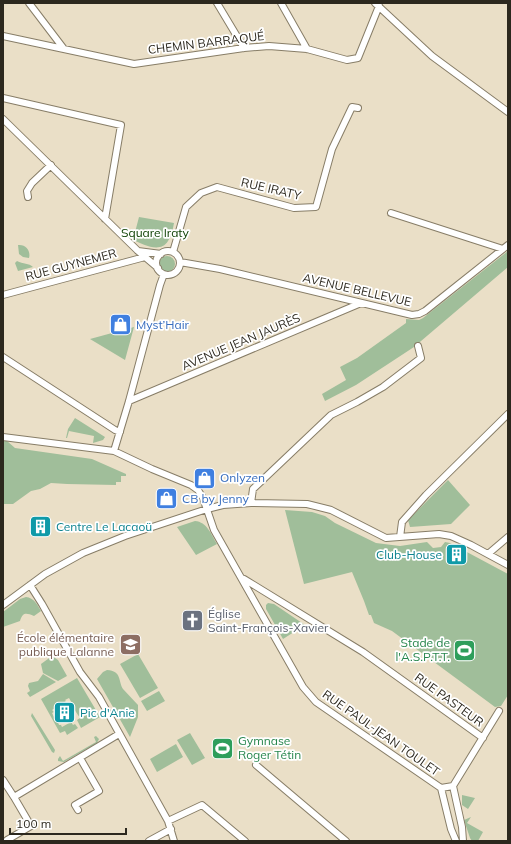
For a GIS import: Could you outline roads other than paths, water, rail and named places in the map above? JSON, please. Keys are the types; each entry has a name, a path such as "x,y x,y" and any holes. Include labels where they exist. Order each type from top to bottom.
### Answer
{"street":[{"path":"29,3 64,49"},
{"path":"217,3 244,48"},
{"path":"281,3 307,49"},
{"path":"377,4 432,56 508,112"},
{"name":"CHEMIN BARRAQUÉ","path":"3,36 134,64 244,48 269,46 307,49 347,60 358,58 377,4"},
{"path":"3,98 121,125 105,219"},
{"name":"RUE IRATY","path":"173,252 186,207 201,193 217,187 294,208 316,207 332,149 352,106 358,108"},
{"path":"3,119 138,252 164,274 168,275 176,272 180,266 178,256 173,252 165,252 161,254 138,252"},
{"path":"28,197 26,191 32,183 51,165"},
{"path":"391,213 506,247"},
{"name":"AVENUE BELLEVUE","path":"180,262 220,269 412,315 425,311 506,247"},
{"path":"158,268 157,263 161,254"},
{"name":"RUE GUYNEMER","path":"3,295 145,257"},
{"path":"114,451 129,402 153,308 164,274"},
{"name":"AVENUE JEAN JAURÈS","path":"129,402 360,302"},
{"path":"251,502 254,489 331,415 383,387 421,358 418,346"},
{"path":"3,357 120,432"},
{"path":"400,537 402,522 426,495 508,414"},
{"name":"RUE PAUL-JEAN TOULET","path":"3,437 47,441 114,451 191,485 198,490 203,498 214,530 303,687 316,702 441,788 453,786"},
{"path":"3,605 45,574 83,553 148,528 207,509 223,505 251,502 307,504 330,510 386,538 439,534 451,536 508,564"},
{"path":"488,554 508,537"},
{"name":"RUE PASTEUR","path":"242,577 252,585 363,652 483,738"},
{"path":"30,585 80,672 99,697 168,821 174,841"},
{"name":"RUE PASTEUR","path":"453,786 499,711"},
{"path":"14,797 119,734"},
{"path":"78,810 75,805 99,791 80,758"},
{"path":"256,765 346,841"},
{"path":"3,780 31,826 7,840"},
{"path":"453,786 462,827 463,841"},
{"path":"441,788 451,829 456,841"},
{"path":"168,821 202,805 245,841"},
{"path":"150,841 171,829"}],"place":[{"name":"Myst’Hair","path":"121,325"},
{"name":"Onlyzen","path":"205,478"},
{"name":"CB by Jenny","path":"166,499"},
{"name":"Centre Le Lacaoü","path":"40,527"},
{"name":"Club-House","path":"457,555"},
{"name":"Église Saint-François-Xavier","path":"193,621"},
{"name":"École élémentaire publique Lalanne","path":"130,645"},
{"name":"Stade de l'A.S.P.T.T.","path":"465,650"},
{"name":"Pic d'Anie","path":"65,713"},
{"name":"Gymnase Roger Tétin","path":"222,748"}],"park label":[{"name":"Square Iraty","path":"155,233"}]}
